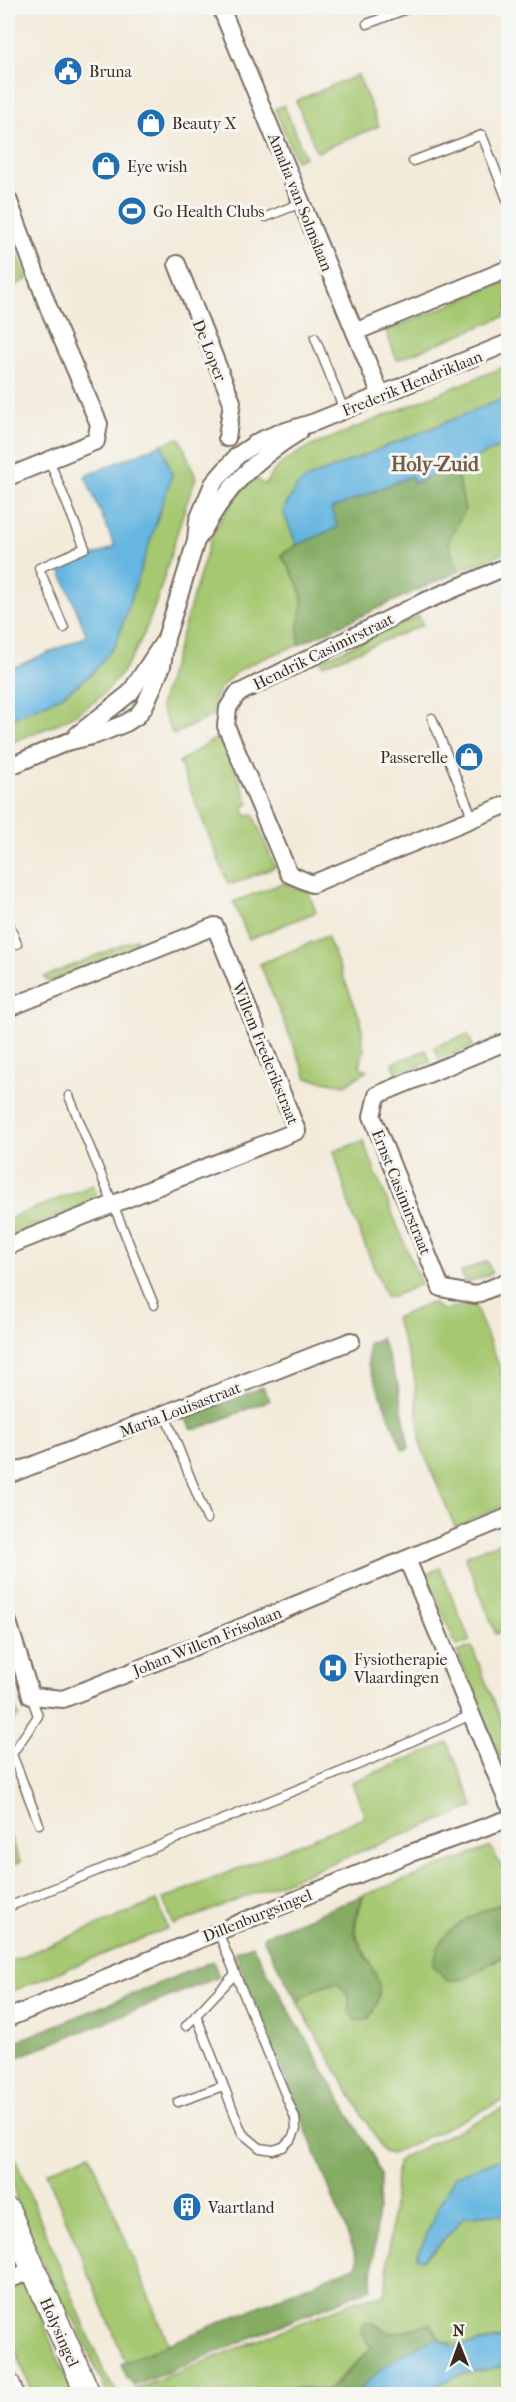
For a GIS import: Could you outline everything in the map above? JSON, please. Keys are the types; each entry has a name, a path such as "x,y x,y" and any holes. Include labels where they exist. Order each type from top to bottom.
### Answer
{"street":[{"name":"Amalia van Solmslaan","path":"221,8 381,396"},
{"path":"8,199 50,309 99,424 96,441 8,477"},
{"name":"De Loper","path":"177,264 232,402 228,438"},
{"path":"355,332 508,270"},
{"name":"Frederik Hendriklaan","path":"8,767 67,742 92,725 130,693 166,638 196,541 221,501 237,481 282,443 315,422 508,343"},
{"name":"Hendrik Casimirstraat","path":"508,566 423,602 237,694 228,708 226,726 289,874 312,884 508,804"},
{"name":"Willem Frederikstraat","path":"8,1008 216,927 297,1131 8,1246"},
{"name":"Ernst Casimirstraat","path":"508,1041 377,1095 372,1116 441,1288 475,1295 508,1281"},
{"name":"Maria Louisastraat","path":"8,1475 351,1341"},
{"name":"Johan Willem Frisolaan","path":"31,1696 63,1699 508,1517"},
{"path":"407,1559 508,1803"},
{"path":"8,1622 31,1696"},
{"name":"Dillenburgsingel","path":"8,2018 405,1855 508,1818"},
{"name":"Holysingel","path":"10,2224 88,2394"},
{"path":"8,2280 33,2270"},
{"path":"8,2385 11,2394"}],"lane":[{"path":"367,24 409,8"},
{"path":"413,161 483,135 508,202"},
{"path":"266,218 301,203"},
{"path":"315,338 344,410"},
{"path":"49,460 85,548 39,568 64,628"},
{"path":"432,718 473,819"},
{"path":"8,921 17,944"},
{"path":"69,1096 115,1204 154,1305"},
{"path":"165,1415 207,1519"},
{"path":"31,1696 38,1716 12,1754 39,1824"},
{"path":"8,1907 354,1766 471,1715"},
{"path":"196,2015 242,2133 261,2148 273,2150 283,2147 292,2138 296,2129 295,2118 218,1931"},
{"path":"186,2026 235,1974"},
{"path":"178,2102 223,2086"}],"green space":[{"path":"358,75 379,126 317,152 296,101"},
{"path":"284,105 305,157 296,160 275,109"},
{"path":"10,235 28,279 15,285 8,267 8,236"},
{"path":"508,281 508,315 397,360 386,331"},
{"path":"508,365 508,397 309,478 292,495 283,511 297,545 281,555 301,593 302,607 298,634 300,644 252,663 231,677 216,696 213,715 173,735 160,706 212,535 229,506 255,476 261,483 266,484 279,466 309,447"},
{"path":"180,438 196,478 156,601 131,659 113,684 90,705 61,722 8,744 8,720 60,697 93,673 172,475 162,444"},
{"path":"508,444 508,551 459,571 447,542 465,509 455,466"},
{"path":"455,466 465,509 448,542 459,571 300,644 298,634 302,607 301,593 281,555 297,545 338,527 330,509 411,476 414,483"},
{"path":"419,616 423,625 323,665 321,660"},
{"path":"216,738 224,741 249,804 243,807 247,816 253,814 275,867 233,884 228,883 179,762"},
{"path":"283,883 294,889 308,891 316,912 249,939 233,902"},
{"path":"327,936 361,1021 364,1052 359,1066 367,1071 345,1085 307,1078 260,964"},
{"path":"136,939 138,946 48,982 44,977"},
{"path":"468,1034 473,1046 440,1059 434,1047"},
{"path":"426,1050 431,1062 397,1075 393,1063"},
{"path":"363,1141 421,1284 394,1296 386,1297 351,1211 334,1151"},
{"path":"93,1185 98,1199 12,1235 8,1219"},
{"path":"487,1261 492,1273 466,1284 461,1272"},
{"path":"431,1303 443,1310 474,1303 508,1388 508,1504 455,1527 421,1446 414,1374 395,1318"},
{"path":"381,1338 398,1385 409,1448 403,1450 368,1364 368,1344"},
{"path":"263,1387 270,1400 198,1429 191,1428 185,1419"},
{"path":"508,1539 508,1629 496,1634 465,1556"},
{"path":"440,1568 470,1641 456,1646 427,1574"},
{"path":"472,1647 508,1737 508,1776 457,1652"},
{"path":"8,1685 18,1716 8,1728"},
{"path":"448,1743 474,1807 174,1925 163,1899 365,1817 352,1782"},
{"path":"8,1832 20,1862 8,1867"},
{"path":"491,1847 508,1879 508,1901 481,1912 494,1963 508,1952 508,2098 392,2154 384,2152 297,2002 316,1989 337,1983 349,1995 349,2012 357,2021 370,1962 357,1936 356,1929 357,1915 364,1895"},
{"path":"364,1895 357,1911 355,1934 377,1978 379,1990 377,2003 368,2019 357,2021 349,2012 349,1995 337,1983 316,1989 297,2002 263,1938 265,1935"},
{"path":"157,1901 168,1928 8,1993 8,1962"},
{"path":"508,1901 508,1952 466,1979 447,1981 433,1965 444,1938 451,1930 469,1918"},
{"path":"252,1945 375,2160 380,2175 380,2185 371,2288 134,2386 127,2378 121,2364 357,2265 357,2258 235,1952"},
{"path":"213,1961 219,1977 8,2061 8,2045"},
{"path":"508,2106 508,2156 455,2176 417,2257 422,2260 464,2217 508,2215 508,2338 457,2345 441,2338 435,2329 393,2333 387,2332 373,2322 361,2332 372,2347 328,2390 275,2387 257,2394 134,2394 132,2391 357,2300 385,2295 397,2162"},
{"path":"8,2142 104,2372 118,2394 107,2394 72,2316 59,2301 18,2206 8,2162"},
{"path":"90,2154 169,2345 126,2363 46,2172"},
{"path":"25,2281 73,2394 33,2394 8,2337 8,2288"},
{"path":"365,2322 373,2323 391,2333 430,2324 439,2338 404,2354 356,2394 257,2394 283,2386 321,2391 335,2386 372,2347 361,2332 361,2325"},
{"path":"508,2365 508,2394 413,2394 464,2374"}],"water":[{"path":"508,397 508,444 414,483 411,476 331,509 338,527 297,545 283,511 297,486 308,478"},
{"path":"162,444 172,475 116,644 93,673 60,697 8,720 8,670 87,636 60,569 115,547 85,476"},
{"path":"508,2156 508,2215 464,2217 422,2260 417,2257 455,2176"},
{"path":"439,2338 453,2347 508,2338 508,2365 464,2374 413,2394 356,2394 393,2360 415,2347"}],"place":[{"name":"Bruna","path":"68,71"},
{"name":"Beauty X","path":"151,123"},
{"name":"Eye wish","path":"106,166"},
{"name":"Go Health Clubs","path":"132,211"},
{"name":"Passerelle","path":"469,757"},
{"name":"Fysiotherapie Vlaardingen","path":"333,1668"},
{"name":"Vaartland","path":"187,2207"}],"district":[{"name":"Holy-Zuid","path":"435,464"}]}
